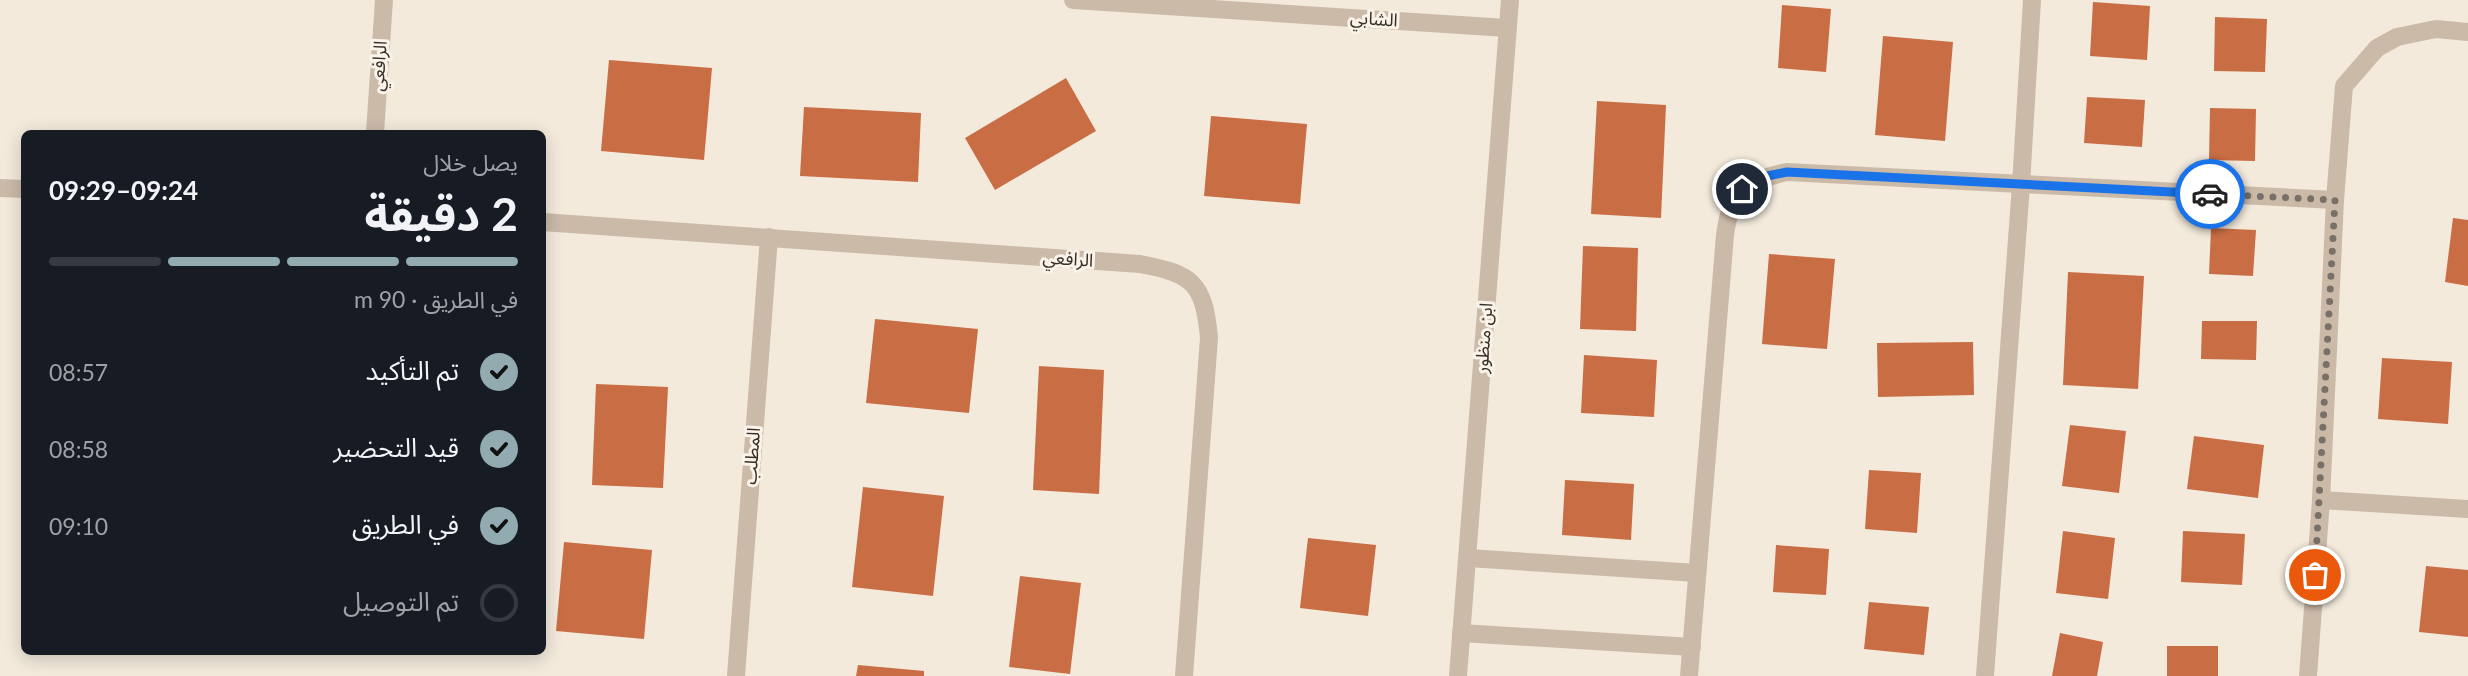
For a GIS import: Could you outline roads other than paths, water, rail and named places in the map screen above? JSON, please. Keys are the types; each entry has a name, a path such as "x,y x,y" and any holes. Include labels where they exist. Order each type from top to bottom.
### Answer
{"street":[{"name":"الرافعي","path":"375,130 384,0"},
{"name":"الشابي","path":"1073,0 1507,28"},
{"name":"ابن منظور","path":"1458,676 1510,0"},
{"path":"1984,676 2021,185 2032,0"},
{"path":"2308,676 2321,500 2335,200 2344,86 2377,48 2397,37 2436,29 2468,32"},
{"path":"1689,676 1725,235 1728,211 1742,189 1762,177 1787,172 2335,200"},
{"path":"0,188 21,189"},
{"name":"الرافعي","path":"546,222 1140,264 1172,270 1196,286 1206,307 1209,338 1184,676"},
{"name":"المطلب","path":"736,676 769,237"},
{"path":"2321,500 2468,509"},
{"path":"1468,558 1697,573"},
{"path":"1461,633 1692,647"}]}
